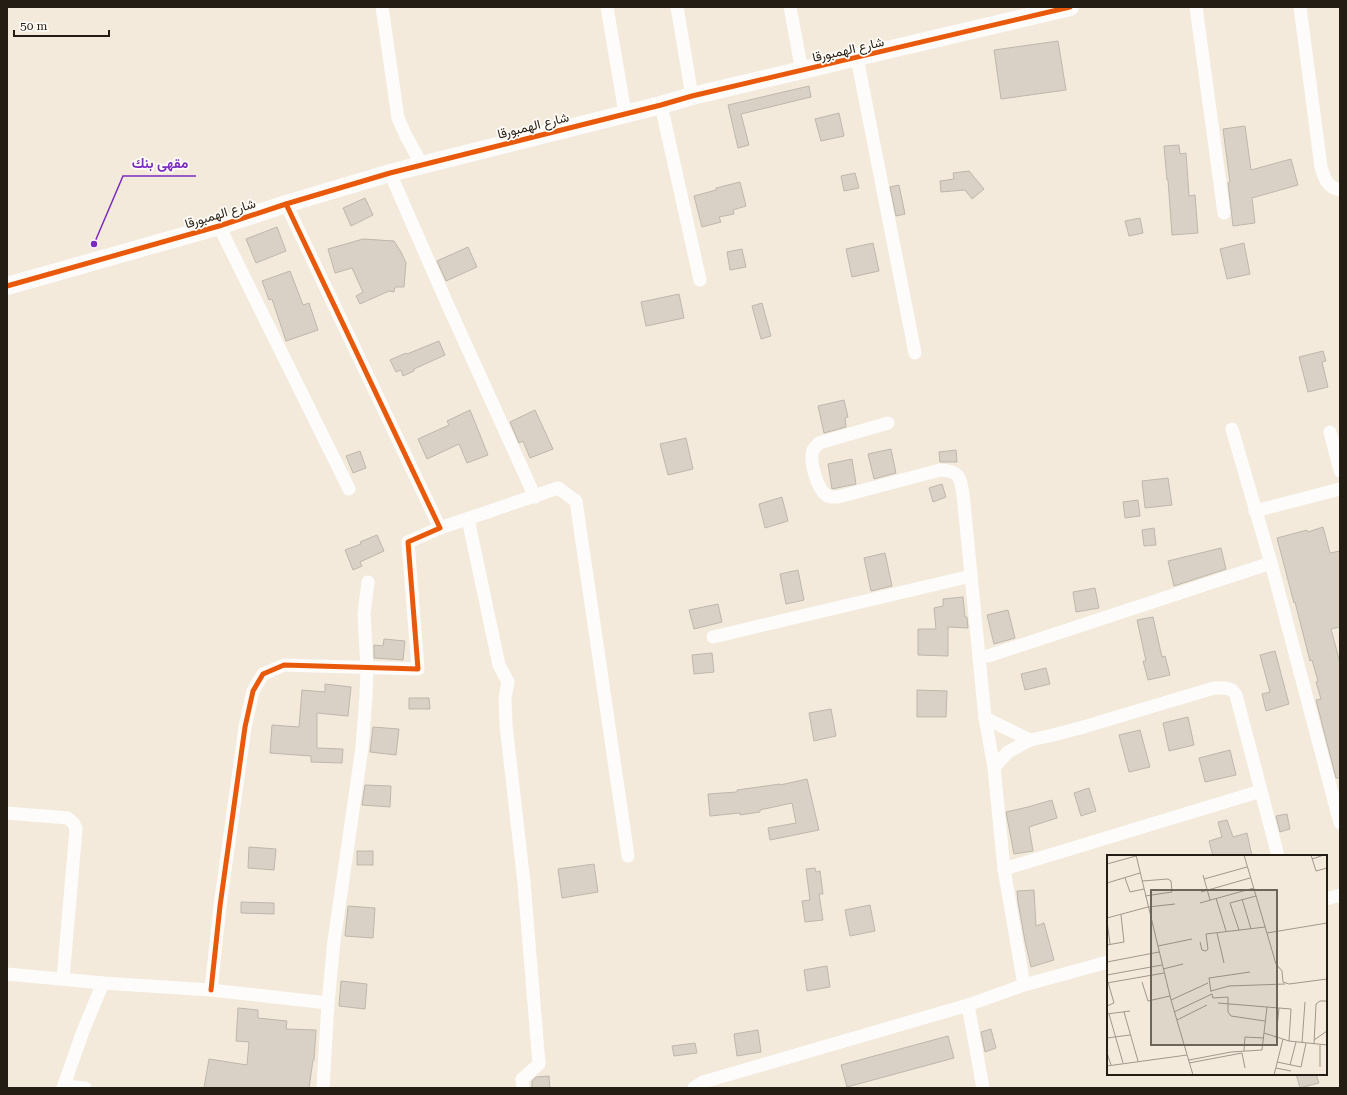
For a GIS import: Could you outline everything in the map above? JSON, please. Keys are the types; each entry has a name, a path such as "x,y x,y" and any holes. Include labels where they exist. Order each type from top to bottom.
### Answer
{"street":[{"path":"382,7 398,118 422,165"},
{"path":"607,7 625,113"},
{"path":"678,7 692,96"},
{"path":"790,7 802,71"},
{"name":"شارع الهمبورقا","path":"7,286 219,226 286,204 422,165 692,96 1070,7"},
{"path":"1196,7 1224,214"},
{"path":"1300,7 1321,167 1324,179 1332,188 1340,190"},
{"path":"857,58 914,353"},
{"path":"661,105 700,280"},
{"path":"390,174 535,497"},
{"path":"286,204 440,528"},
{"path":"219,226 349,489"},
{"path":"888,423 819,443 813,450 812,456 815,475 825,495 830,497 838,497 940,470 950,470 956,473 960,478 963,494 985,718 994,766 1004,869 1024,986"},
{"path":"1232,429 1270,563 1340,823"},
{"path":"1330,432 1340,471"},
{"path":"211,990 220,906 245,727 253,691 263,674 284,665 418,669 408,542 440,528 558,488 576,501 628,856"},
{"path":"1255,511 1340,489"},
{"path":"468,519 500,665 508,682 505,698 506,725 524,882 540,1064 522,1079 523,1088"},
{"path":"988,656 1270,563"},
{"path":"713,637 971,576"},
{"path":"323,1088 328,1003 334,941 362,748 367,668 364,614 368,582"},
{"path":"994,766 1008,752 1030,740 1080,728 1214,688 1225,688 1232,690 1236,695 1278,855"},
{"path":"985,718 1030,740"},
{"path":"1004,869 1261,791"},
{"path":"7,813 68,818 74,824 76,829 63,979"},
{"path":"1327,899 1340,895"},
{"path":"694,1088 703,1082 968,1005 1024,986 1107,962"},
{"path":"7,974 103,983 211,990 328,1003"},
{"path":"85,1088 64,1087 83,1031 103,983"},
{"path":"968,1005 983,1088"}],"building":[{"path":"1058,41 1066,90 1001,99 994,50"},
{"path":"809,86 811,97 741,114 749,145 738,148 728,105"},
{"path":"839,113 844,136 821,141 815,119"},
{"path":"1245,126 1251,170 1291,159 1298,185 1252,198 1255,223 1233,226 1228,183 1230,182 1223,129"},
{"path":"1179,145 1180,154 1186,153 1189,196 1195,195 1198,233 1172,235 1164,146"},
{"path":"969,171 984,189 972,199 965,190 941,192 940,181 954,179 953,173"},
{"path":"855,173 859,188 844,191 841,176"},
{"path":"740,182 746,206 733,210 734,214 719,217 721,222 702,227 694,196 716,190 716,188"},
{"path":"899,185 905,214 896,216 890,187"},
{"path":"365,198 373,215 351,226 343,208"},
{"path":"1140,218 1143,233 1129,236 1125,221"},
{"path":"277,227 286,251 256,263 246,239"},
{"path":"363,239 394,241 406,263 404,287 395,287 394,292 389,291 360,304 356,296 363,292 352,268 335,273 328,249"},
{"path":"873,243 879,271 852,277 846,249"},
{"path":"1244,243 1250,274 1227,279 1220,249"},
{"path":"468,247 477,267 446,281 437,261"},
{"path":"742,249 746,267 730,270 727,252"},
{"path":"290,271 303,305 309,303 318,330 286,341 272,299 269,300 262,281"},
{"path":"679,294 684,318 646,326 641,302"},
{"path":"762,303 771,336 761,339 752,306"},
{"path":"439,341 445,355 414,369 414,371 403,376 401,370 396,372 390,360"},
{"path":"1323,351 1326,361 1322,362 1328,387 1308,392 1299,357"},
{"path":"844,400 848,417 845,418 846,427 824,433 818,406"},
{"path":"470,410 488,455 467,463 459,444 427,459 418,439 449,425 447,421"},
{"path":"535,410 553,449 530,458 523,441 519,443 510,422"},
{"path":"686,438 693,469 668,475 660,444"},
{"path":"891,449 896,473 874,479 868,454"},
{"path":"956,450 957,462 940,462 939,452"},
{"path":"360,451 366,468 353,473 346,456"},
{"path":"852,459 856,484 832,489 828,464"},
{"path":"1168,478 1172,505 1145,508 1142,481"},
{"path":"942,484 946,497 933,502 929,488"},
{"path":"782,497 788,521 765,528 759,504"},
{"path":"1138,500 1140,516 1125,518 1123,502"},
{"path":"1323,527 1330,553 1340,551 1340,627 1331,629 1340,663 1340,778 1336,778 1316,700 1321,699 1316,682 1318,681 1312,660 1310,661 1277,538 1307,530 1308,532"},
{"path":"1154,528 1156,545 1144,546 1142,530"},
{"path":"377,535 384,551 360,562 362,566 353,570 345,550 361,544 360,542"},
{"path":"1221,548 1226,569 1174,586 1168,561"},
{"path":"885,553 892,586 871,591 864,558"},
{"path":"798,570 804,600 786,604 780,574"},
{"path":"1095,588 1099,608 1076,612 1073,592"},
{"path":"963,597 965,617 967,617 968,628 948,627 948,656 918,655 918,629 936,629 934,608 943,606 943,599"},
{"path":"718,604 722,622 694,629 689,610"},
{"path":"1008,610 1015,638 994,644 987,615"},
{"path":"1153,617 1162,657 1165,656 1170,675 1148,680 1143,661 1146,661 1137,620"},
{"path":"384,639 405,641 403,660 374,658 374,645 383,646"},
{"path":"1275,651 1289,704 1266,711 1262,694 1270,692 1260,655"},
{"path":"712,653 714,672 694,674 692,655"},
{"path":"1046,668 1050,684 1025,690 1021,674"},
{"path":"325,684 351,687 348,716 317,713 317,748 343,749 342,763 311,762 311,756 270,753 272,725 299,727 302,690 325,692"},
{"path":"917,690 947,691 946,717 917,717"},
{"path":"409,698 429,698 430,709 409,709"},
{"path":"831,709 836,736 814,741 809,713"},
{"path":"1188,717 1194,745 1169,751 1163,723"},
{"path":"373,727 399,729 396,755 370,752"},
{"path":"1140,730 1150,767 1129,772 1119,735"},
{"path":"1230,750 1236,775 1205,782 1199,758"},
{"path":"807,779 819,830 770,840 768,828 796,823 792,803 760,810 760,812 740,815 740,813 710,816 708,794 737,792 737,790 780,785"},
{"path":"365,785 391,786 390,807 362,805"},
{"path":"1089,788 1096,811 1081,816 1074,793"},
{"path":"1052,800 1057,818 1029,827 1033,851 1014,854 1006,812"},
{"path":"1287,814 1290,829 1280,832 1276,816"},
{"path":"1227,820 1233,837 1247,833 1252,855 1213,855 1209,841 1222,837 1218,822"},
{"path":"249,847 276,849 274,870 248,868"},
{"path":"357,851 373,851 373,865 357,865"},
{"path":"594,864 598,892 562,898 558,869"},
{"path":"815,868 816,872 820,871 823,894 819,894 823,920 805,922 802,901 810,900 806,869"},
{"path":"1034,890 1036,926 1044,923 1054,960 1031,967 1017,891"},
{"path":"241,902 274,903 274,914 241,913"},
{"path":"870,905 875,931 850,936 845,910"},
{"path":"348,906 375,908 373,938 345,936"},
{"path":"827,966 830,987 807,991 804,970"},
{"path":"341,981 367,984 365,1009 339,1006"},
{"path":"238,1008 258,1010 258,1018 287,1021 286,1029 316,1030 314,1060 309,1088 204,1088 209,1059 247,1065 249,1042 236,1041"},
{"path":"991,1029 996,1048 985,1052 981,1032"},
{"path":"758,1030 761,1052 737,1056 734,1034"},
{"path":"948,1036 954,1058 847,1087 841,1065"},
{"path":"695,1043 697,1053 674,1056 672,1046"},
{"path":"1296,1075 1316,1075 1319,1083 1300,1088"},
{"path":"549,1076 550,1088 532,1088 532,1081 536,1077"}],"cycle path":[{"path":"7,286 219,226 390,173 692,96 1070,7"},
{"path":"211,990 220,906 245,727 253,691 263,674 284,665 418,669 408,542 440,528 286,204"}],"place":[{"name":"مقهى بنك","path":"94,244"}]}
